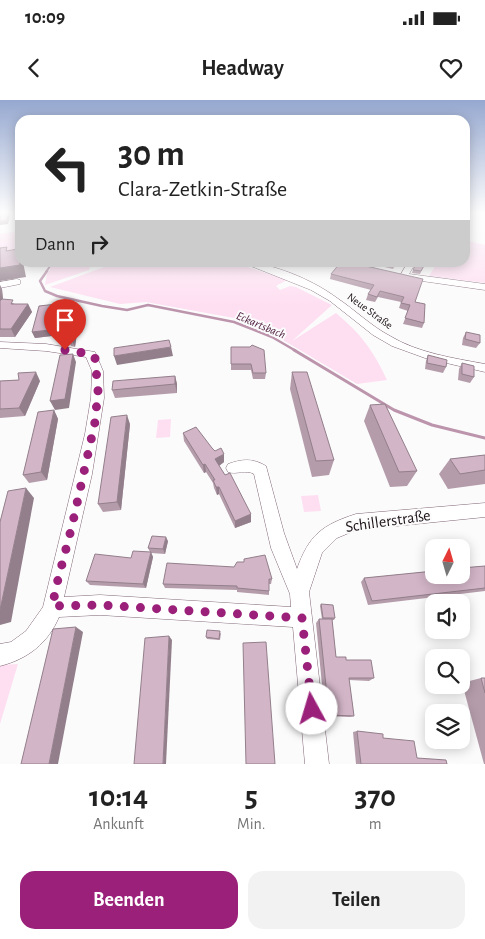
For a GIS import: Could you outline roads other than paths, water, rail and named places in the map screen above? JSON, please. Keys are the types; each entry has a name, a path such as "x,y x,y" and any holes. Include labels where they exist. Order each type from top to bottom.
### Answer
{"street":[{"name":"Neue Straße","path":"259,267 312,286 326,294 372,330 397,344 434,357 485,368"},
{"path":"361,267 395,274 485,287"},
{"path":"395,274 405,267"},
{"path":"0,285 18,282"},
{"path":"0,345 52,347 91,354 96,362 98,391 95,422 49,618 32,640 9,654 0,655"},
{"name":"Schillerstraße","path":"233,468 252,465 261,470 276,534 288,574 299,592 317,764"},
{"name":"Schillerstraße","path":"299,592 313,550 327,534 341,526 356,522 485,510"},
{"path":"53,606 100,605 302,618"}],"waterway":[{"name":"Eckartsbach","path":"46,272 50,267"},
{"name":"Eckartsbach","path":"47,271 40,281 45,291 57,296 127,310 148,305 234,322 272,337 296,351"},
{"name":"Eckartsbach","path":"294,350 394,410 432,425 485,438"}]}
